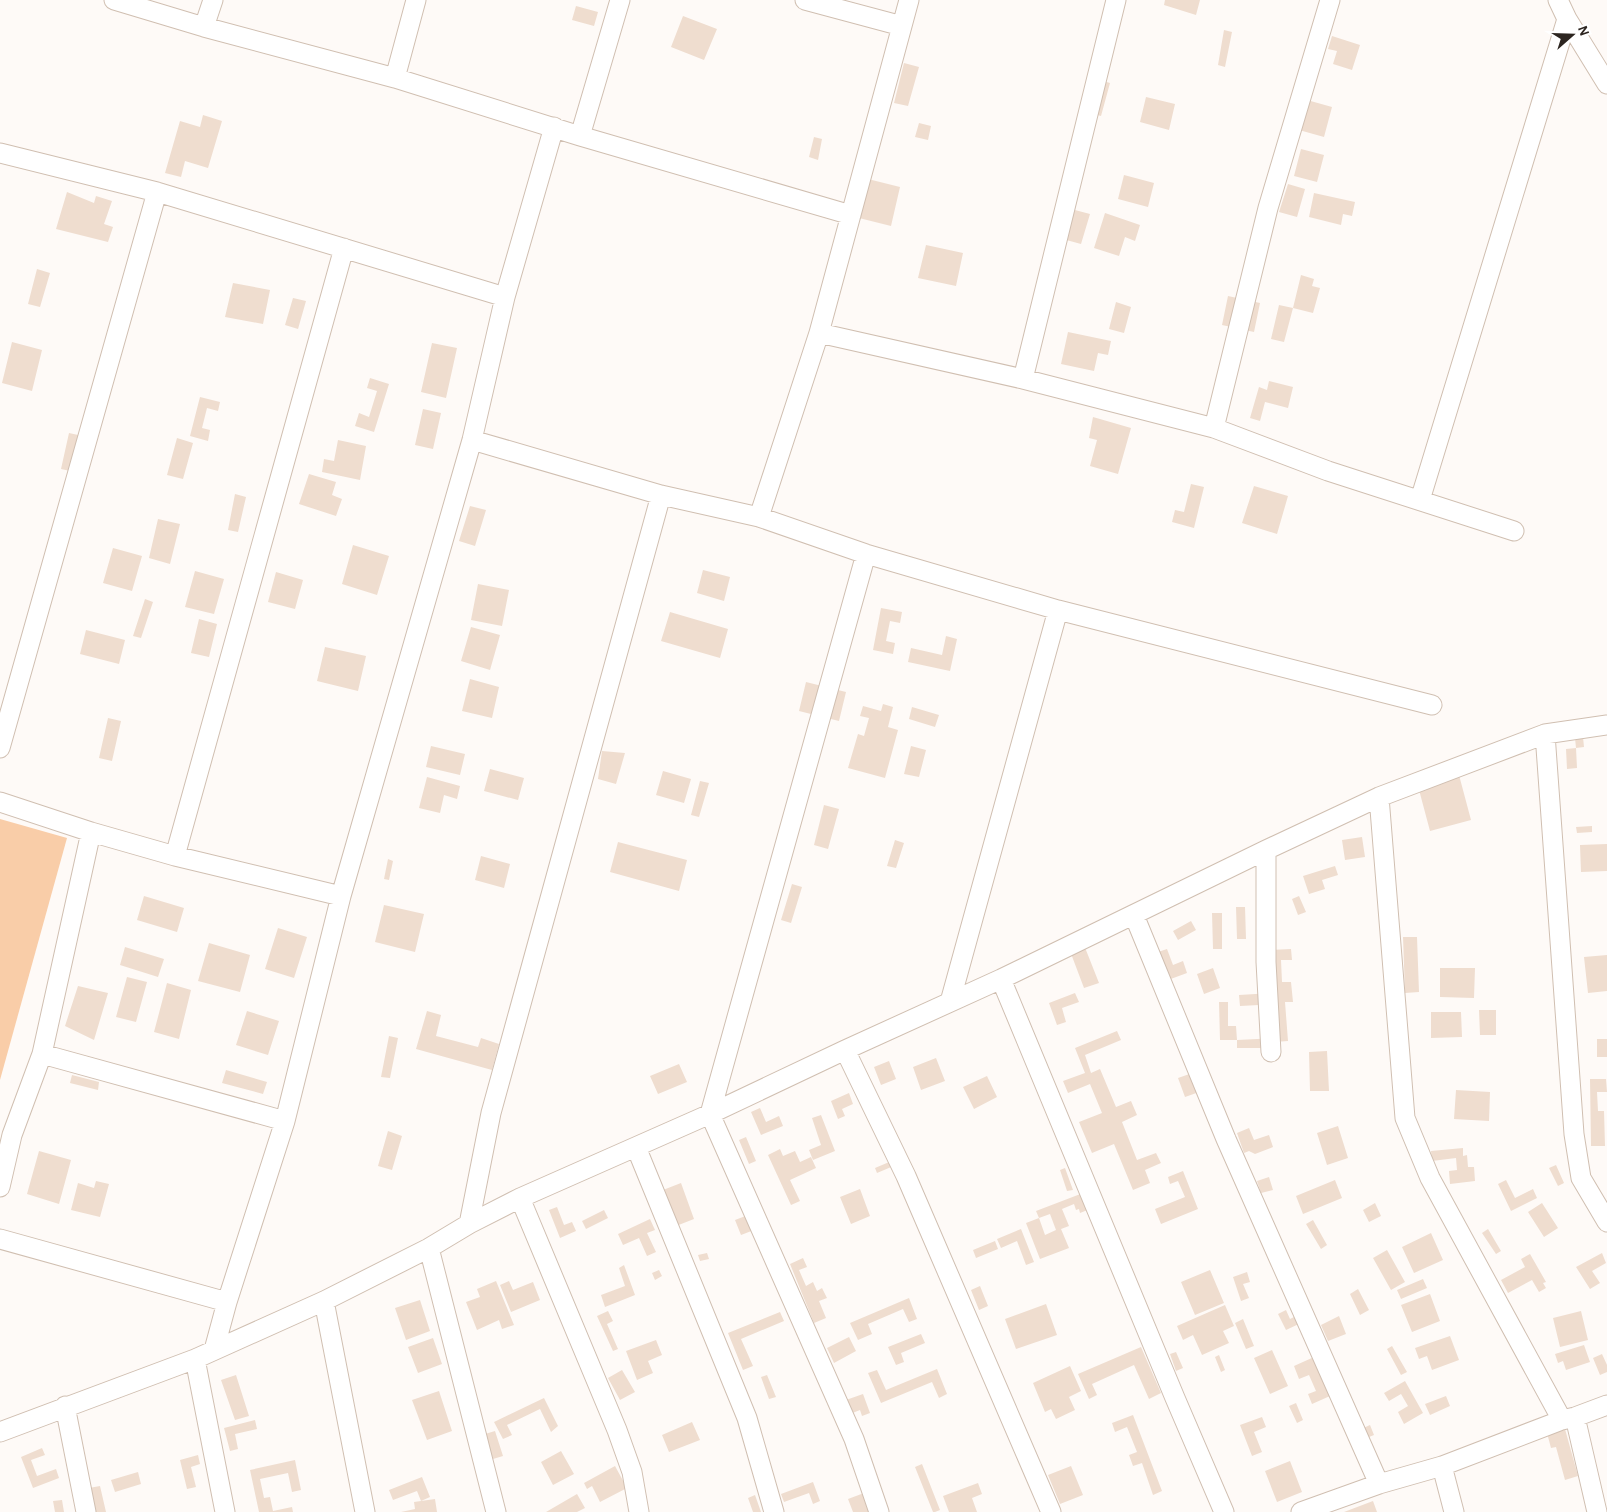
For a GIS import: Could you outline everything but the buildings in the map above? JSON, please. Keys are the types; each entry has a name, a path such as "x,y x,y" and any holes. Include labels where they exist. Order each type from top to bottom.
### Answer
{"street":[{"path":"114,0 204,27 395,78 580,136 851,215"},
{"path":"204,27 212,0"},
{"path":"395,78 416,0"},
{"path":"580,136 620,0"},
{"path":"806,0 902,26"},
{"path":"760,517 818,332 909,0"},
{"path":"1023,379 1116,0"},
{"path":"1214,428 1268,208 1330,0"},
{"path":"1558,0 1567,19 1607,84"},
{"path":"1420,500 1567,19"},
{"path":"214,1350 227,1302 285,1121 340,896 472,440 505,298 554,127"},
{"path":"0,153 157,192 505,298"},
{"path":"0,748 157,192"},
{"path":"174,856 344,248"},
{"path":"818,332 1023,379 1214,428 1328,471 1514,531"},
{"path":"472,440 661,495 760,517 866,554 1058,610 1432,705"},
{"path":"469,1224 491,1113 661,495"},
{"path":"866,554 710,1114 854,1439 879,1512"},
{"path":"950,1002 1058,610"},
{"path":"0,1432 195,1358 324,1301 429,1248 469,1224 520,1198 710,1114 1001,979 1379,797 1545,734 1607,725"},
{"path":"1545,734 1574,1134 1581,1178 1607,1222"},
{"path":"1379,797 1405,1118 1430,1178 1568,1418 1598,1512"},
{"path":"0,802 91,832 174,856 340,896"},
{"path":"0,1187 6,1134 42,1054 91,832"},
{"path":"1266,850 1266,962 1271,1052"},
{"path":"1134,915 1226,1139 1379,1484"},
{"path":"1001,979 1224,1512"},
{"path":"845,1050 906,1176 1051,1512"},
{"path":"42,1054 285,1121"},
{"path":"636,1147 747,1418 774,1512"},
{"path":"520,1198 617,1430 632,1472 639,1512"},
{"path":"0,1239 227,1302"},
{"path":"429,1248 496,1512"},
{"path":"324,1301 365,1512"},
{"path":"195,1358 225,1512"},
{"path":"1310,1510 1379,1484 1442,1466 1607,1405"},
{"path":"65,1406 86,1512"},
{"path":"1442,1466 1454,1512"}],"shaded area":[{"path":"0,819 67,838 0,1080"}]}
